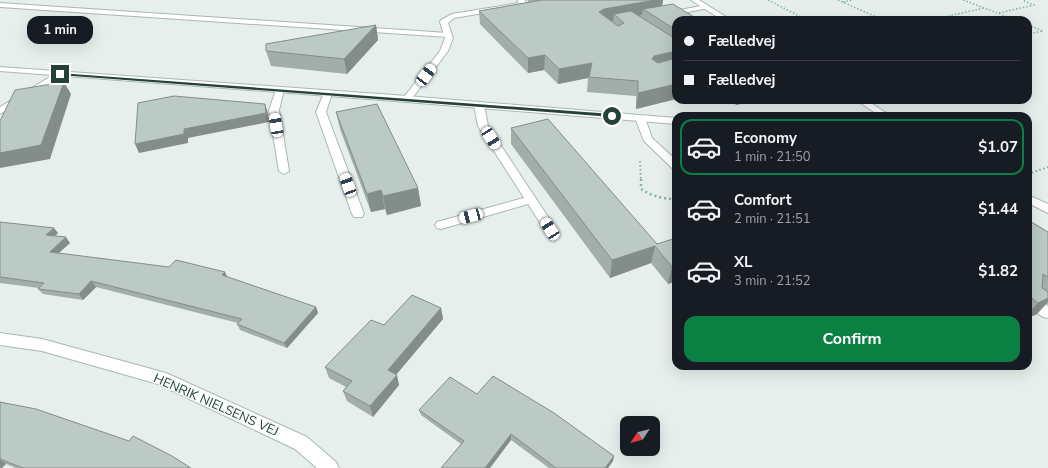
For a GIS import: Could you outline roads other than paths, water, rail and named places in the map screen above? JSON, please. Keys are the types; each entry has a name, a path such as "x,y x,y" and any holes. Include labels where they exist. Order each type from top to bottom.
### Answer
{"street":[{"path":"407,99 444,51 449,38 444,22 452,16 525,4 520,0"},
{"path":"694,0 721,16"},
{"path":"0,6 448,35"},
{"path":"661,15 706,7"},
{"path":"0,69 407,99 672,121"},
{"path":"0,111 60,74"},
{"path":"280,90 274,110 284,171"},
{"path":"328,93 322,112 358,214"},
{"path":"866,104 880,112"},
{"path":"479,105 483,126 550,229"},
{"path":"640,118 647,139 672,162"},
{"path":"441,224 531,200"},
{"path":"1032,200 1048,209"},
{"path":"1032,302 1048,313"},
{"name":"HENRIK NIELSENS VEJ","path":"0,339 42,345 160,378 301,443 330,468"}]}
